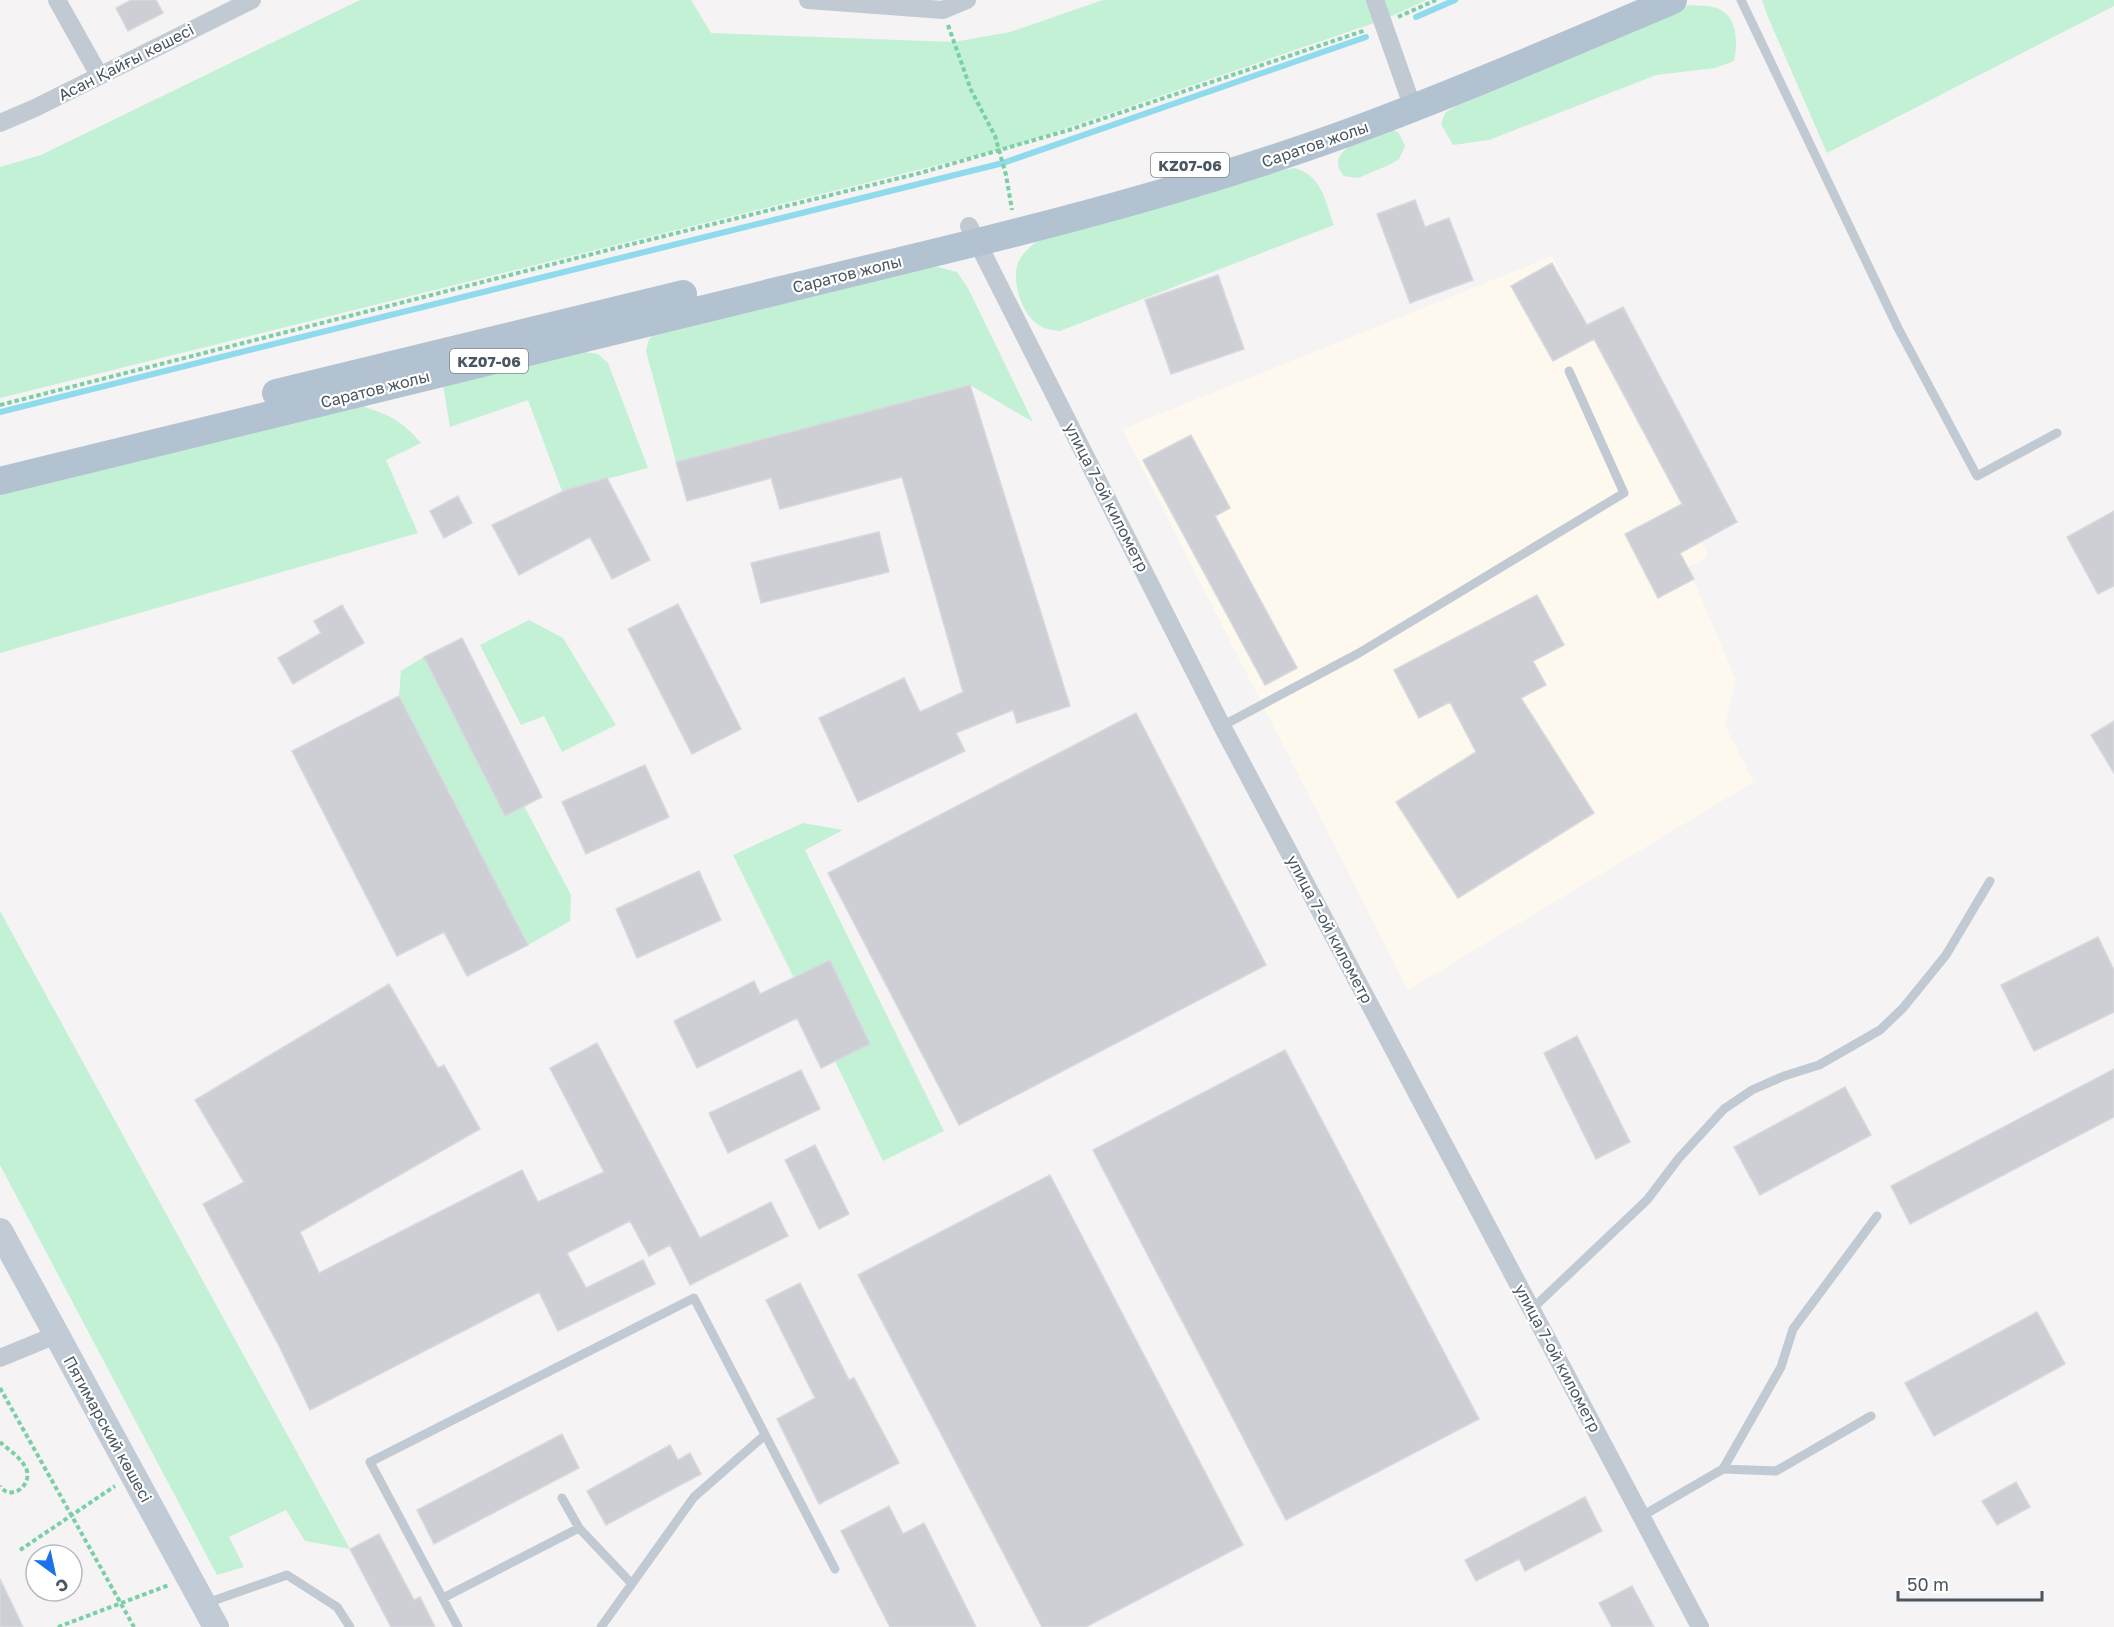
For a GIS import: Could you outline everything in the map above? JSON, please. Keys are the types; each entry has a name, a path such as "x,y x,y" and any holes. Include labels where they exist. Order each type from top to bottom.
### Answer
{"main road":[{"name":"Саратов жолы","path":"0,461 621,319 974,234 1169,191 1295,151 1624,0"},
{"name":"Саратов жолы","path":"974,234 1013,214 1092,194 1240,150 1345,115 1410,100 1673,0"},
{"name":"Саратов жолы","path":"0,481 621,319"},
{"name":"Пятимарский көшесі","path":"0,1231 216,1627"}],"street":[{"path":"57,0 99,75"},
{"name":"Асан Қайғы көшесі","path":"0,123 35,108 252,0"},
{"path":"808,0 943,10 967,0"},
{"path":"1375,0 1410,100"},
{"name":"улица 7-ой километр","path":"974,234 1222,726 1700,1627"},
{"path":"0,1358 56,1335"}],"lane":[{"path":"1741,0 1898,328 1977,476 2057,433"},
{"path":"1222,726 1359,654 1624,493 1569,371"},
{"path":"1532,1309 1647,1200 1679,1158 1724,1109 1752,1090 1784,1076 1819,1065 1880,1030 1903,1008 1946,955 1990,881"},
{"path":"1642,1516 1723,1469 1781,1367 1793,1329 1877,1215"},
{"path":"458,1627 370,1462 694,1298 835,1569"},
{"path":"1723,1469 1776,1471 1871,1416"},
{"path":"601,1627 694,1497 765,1435"},
{"path":"562,1498 579,1528 632,1584"},
{"path":"443,1598 579,1528"},
{"path":"204,1604 287,1575 337,1607 350,1627"}],"path":[{"path":"0,405 999,152 1384,24 1436,0"},
{"path":"943,10 971,90 995,136 1006,175 1013,214"},
{"path":"0,1388 134,1627"},
{"path":"0,1442 27,1470 27,1481 17,1492 2,1490 0,1486"},
{"path":"20,1550 133,1474"},
{"path":"58,1627 189,1577"}],"shaded area":[{"path":"1552,256 1587,325 1623,307 1737,522 1702,541 1708,556 1688,567 1736,680 1725,726 1754,782 1408,990 1122,429"}],"green space":[{"path":"360,0 691,0 711,33 954,42 1010,32 1103,0 1427,0 1383,20 1014,146 0,398 0,167 41,155"},
{"path":"1762,0 2114,0 2114,6 1827,153"},
{"path":"1689,5 1719,9 1730,19 1736,39 1734,61 1715,68 1656,75 1489,140 1453,145 1441,124 1445,113 1479,92"},
{"path":"1394,130 1399,133 1405,146 1399,159 1358,178 1344,176 1338,166 1339,158 1344,151 1364,140"},
{"path":"1294,168 1311,176 1317,183 1334,225 1060,331 1037,324 1023,305 1016,279 1018,263 1028,249 1049,233 1271,172"},
{"path":"927,264 957,272 968,288 1033,422 970,385 676,462 646,351 649,339 660,329"},
{"path":"576,351 598,354 608,363 648,468 562,491 528,400 450,427 443,385"},
{"path":"362,406 394,419 407,428 421,443 386,460 418,533 0,653 0,492"},
{"path":"529,620 563,638 616,725 562,752 544,716 521,725 480,645"},
{"path":"424,657 505,815 524,806 571,895 570,921 528,945 399,696 401,671"},
{"path":"803,823 843,830 805,850 944,1131 883,1161 835,1061 870,1044 830,961 794,978 733,855"},
{"path":"0,911 350,1549 305,1541 286,1510 229,1537 244,1567 217,1575 0,1165"}],"building":[{"path":"131,0 156,0 163,13 128,31 116,8"},
{"path":"1415,200 1425,227 1449,218 1473,280 1410,303 1377,214"},
{"path":"1552,263 1587,325 1623,307 1737,522 1680,553 1694,579 1658,598 1625,534 1682,504 1594,339 1553,361 1511,286"},
{"path":"1218,275 1244,349 1171,374 1145,300"},
{"path":"970,385 1070,706 1017,723 1013,710 956,733 965,751 858,802 819,718 904,678 920,712 963,692 902,477 780,509 771,478 687,501 676,462"},
{"path":"1191,435 1230,508 1215,516 1297,668 1265,685 1143,460"},
{"path":"607,478 650,560 612,579 590,537 519,575 492,525 566,490"},
{"path":"458,496 472,523 444,538 430,511"},
{"path":"2114,511 2114,586 2098,594 2067,537"},
{"path":"879,532 889,572 761,603 751,563"},
{"path":"1537,595 1564,645 1533,661 1546,685 1521,698 1594,813 1458,898 1396,802 1476,752 1450,702 1419,718 1394,670"},
{"path":"678,604 741,729 692,754 628,629"},
{"path":"342,605 364,643 293,684 278,658 321,633 314,621"},
{"path":"462,638 542,797 505,816 424,657"},
{"path":"399,696 528,945 467,976 444,932 397,956 292,751"},
{"path":"1136,713 1266,965 959,1125 828,873"},
{"path":"2114,721 2114,773 2091,735"},
{"path":"645,765 669,817 586,854 562,802"},
{"path":"699,871 721,920 637,958 616,909"},
{"path":"2098,937 2114,970 2114,1012 2034,1051 2001,985"},
{"path":"830,960 870,1044 821,1068 797,1018 697,1068 674,1021 754,981 760,994"},
{"path":"389,984 438,1068 444,1065 480,1129 300,1232 319,1273 522,1170 538,1202 604,1172 550,1068 597,1043 700,1238 771,1202 788,1236 690,1285 670,1245 649,1256 630,1221 567,1253 586,1288 643,1260 655,1284 558,1331 539,1292 310,1410 278,1344 203,1204 244,1182 195,1100"},
{"path":"1577,1036 1630,1142 1596,1159 1544,1053"},
{"path":"1285,1050 1479,1419 1286,1520 1093,1150"},
{"path":"2114,1069 2114,1117 1910,1224 1891,1186"},
{"path":"801,1070 820,1109 728,1153 709,1113"},
{"path":"1845,1087 1871,1135 1760,1195 1734,1147"},
{"path":"815,1145 849,1214 819,1229 785,1160"},
{"path":"1050,1175 1243,1545 1086,1627 1042,1627 858,1275"},
{"path":"800,1283 849,1380 854,1378 899,1463 819,1504 777,1419 815,1398 766,1300"},
{"path":"2037,1312 2065,1364 1934,1436 1905,1383"},
{"path":"562,1434 579,1468 434,1544 417,1510"},
{"path":"670,1445 678,1460 690,1453 701,1474 606,1525 587,1491"},
{"path":"2016,1482 2030,1507 1997,1525 1982,1501"},
{"path":"1585,1497 1602,1531 1525,1571 1519,1559 1476,1581 1465,1560"},
{"path":"889,1506 903,1534 924,1523 976,1627 890,1627 841,1531"},
{"path":"379,1534 414,1600 420,1597 435,1627 391,1627 350,1549"},
{"path":"0,1579 15,1610 23,1627 0,1627"},
{"path":"1632,1586 1654,1627 1612,1627 1599,1603"}],"waterway":[{"path":"1416,17 1455,0"},
{"path":"0,412 1003,163 1366,37"}]}
